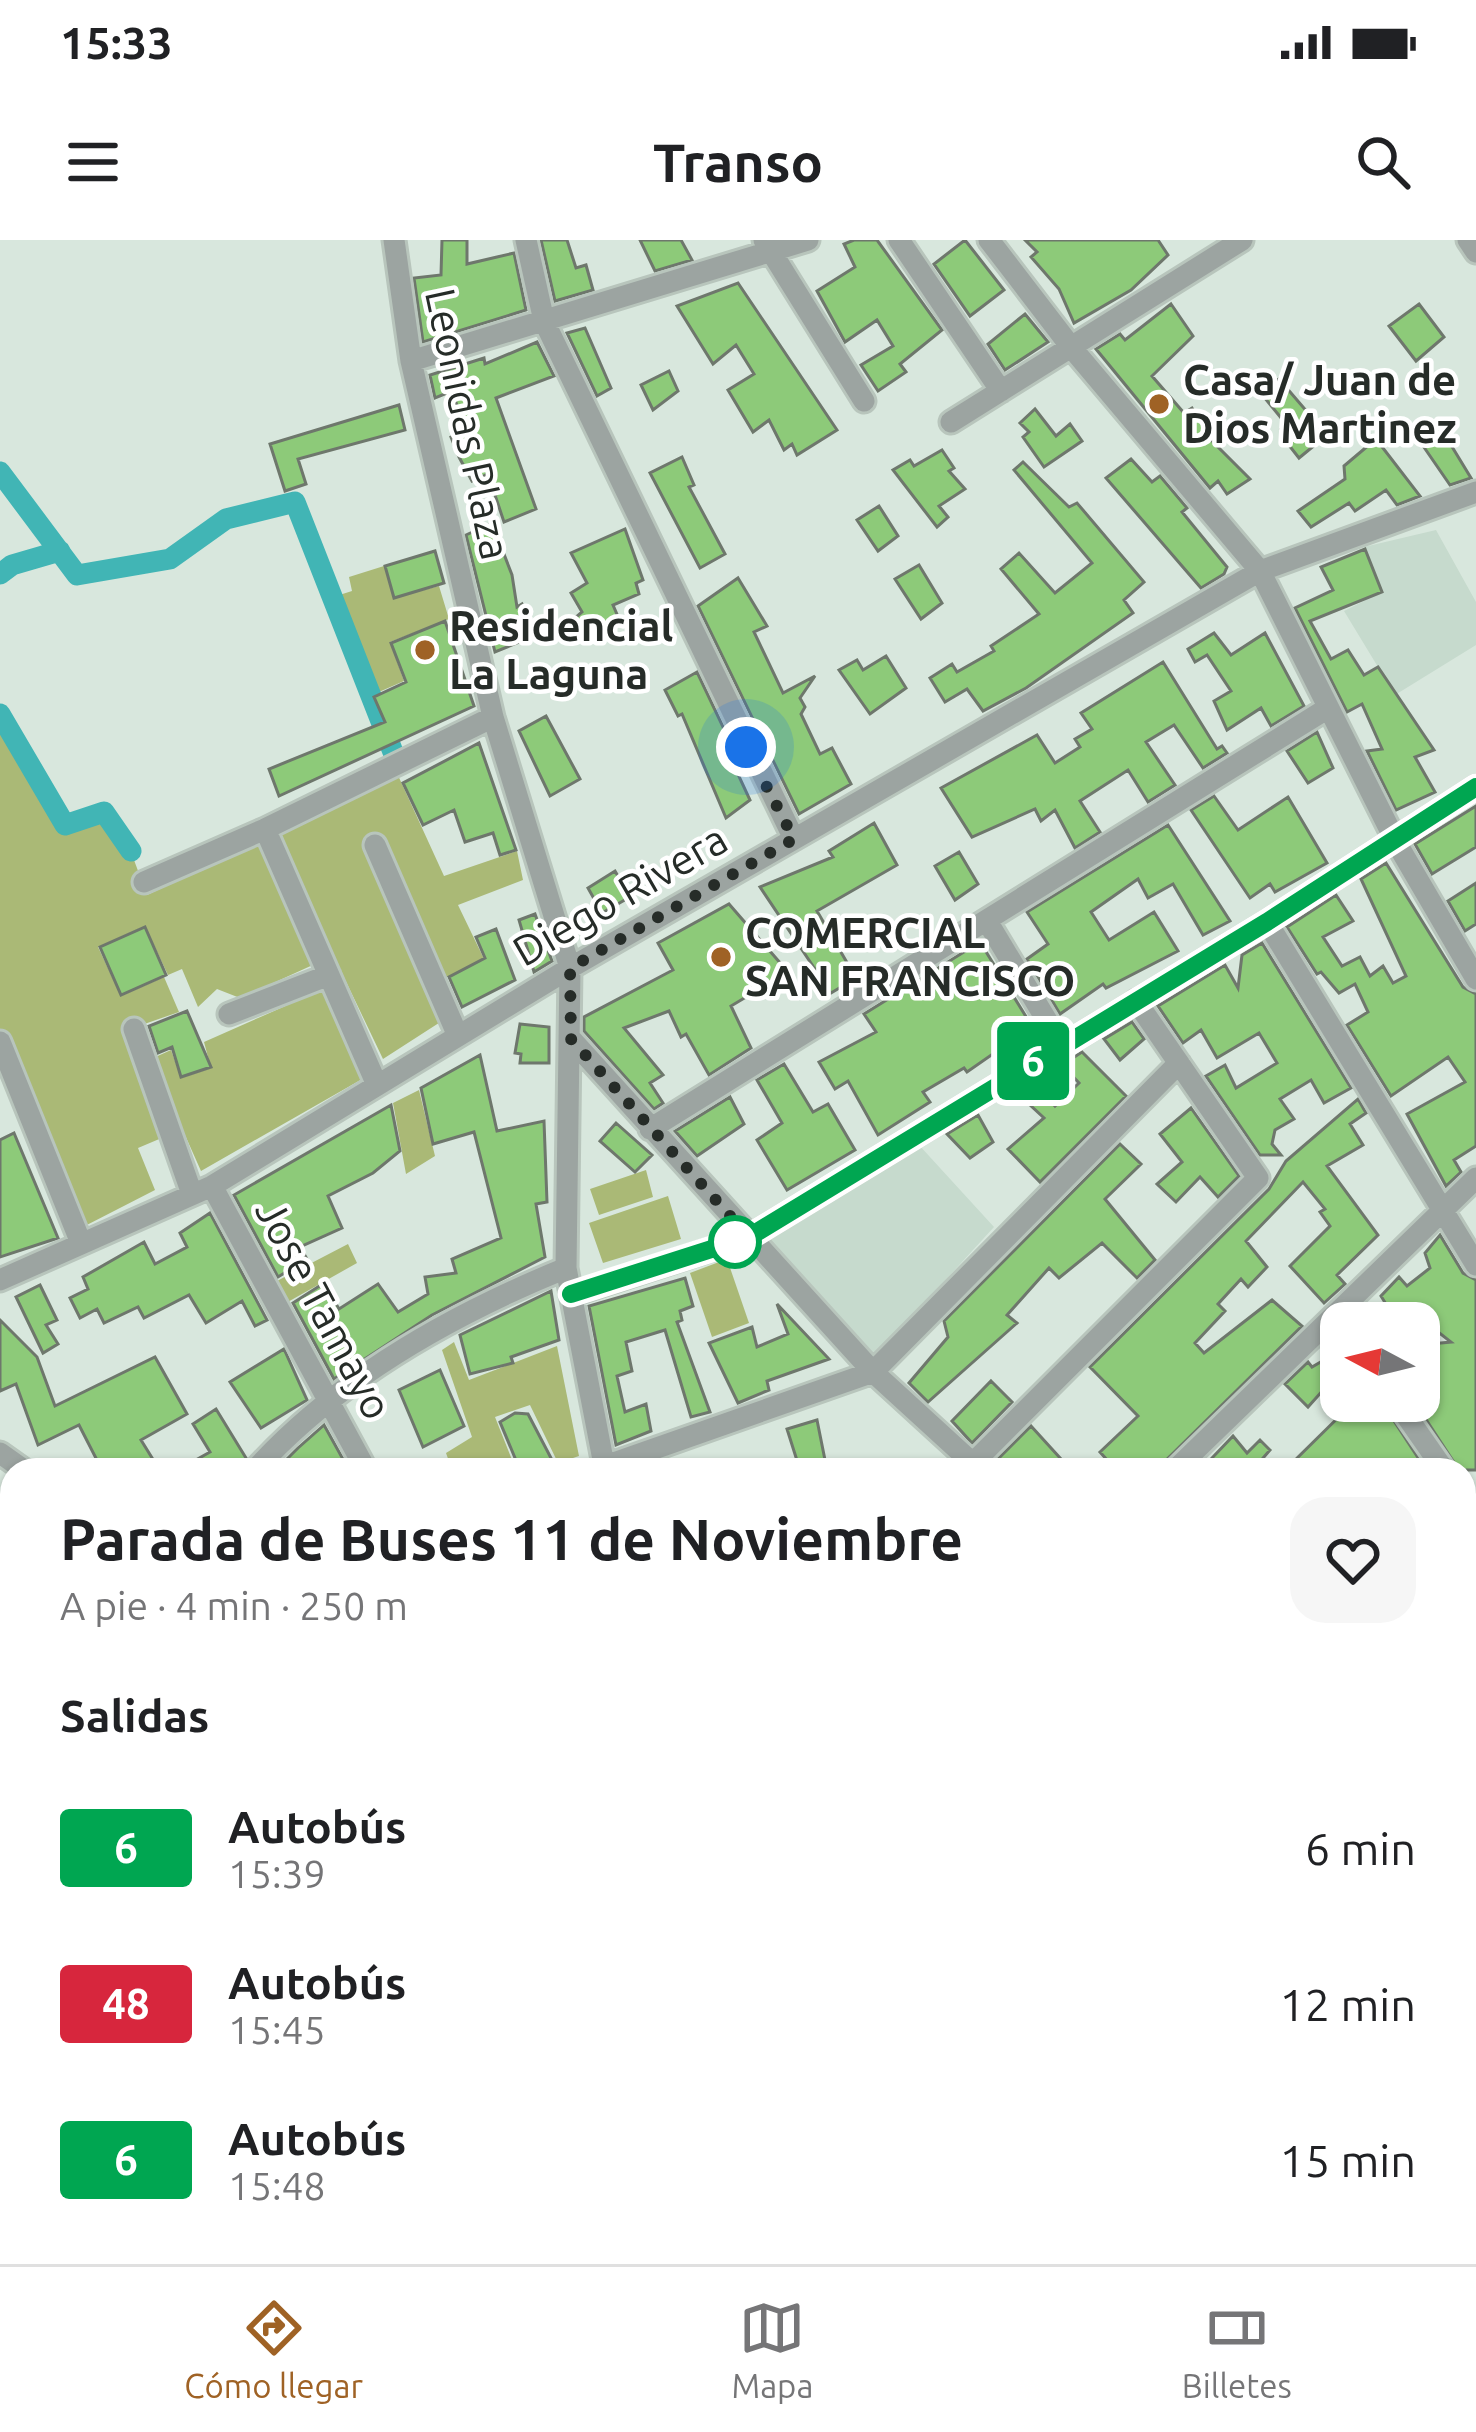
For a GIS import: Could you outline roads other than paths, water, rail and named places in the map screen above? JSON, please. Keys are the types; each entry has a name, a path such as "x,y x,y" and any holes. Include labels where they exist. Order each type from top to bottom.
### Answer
{"street":[{"name":"Leonidas Plaza","path":"394,240 411,361 493,717 570,968 566,1268 599,1458"},
{"path":"526,240 544,321 794,839"},
{"path":"411,361 768,245 808,240"},
{"path":"899,240 1001,391"},
{"path":"989,240 1071,347 1260,571 1396,842 1476,979"},
{"path":"951,422 1242,240"},
{"path":"1468,240 1476,252"},
{"path":"768,245 864,401"},
{"name":"Diego Rivera","path":"0,1280 202,1190 570,968 1260,571 1476,492"},
{"path":"650,1129 1328,708"},
{"path":"144,881 265,830 493,717"},
{"path":"571,1294 749,1237 1267,922 1476,787"},
{"path":"265,830 377,1085"},
{"path":"375,844 458,1036"},
{"path":"987,921 1061,1044"},
{"path":"1267,922 1476,1265"},
{"path":"229,1014 329,975"},
{"path":"985,1458 1258,1178 1136,1001"},
{"name":"Jose Tamayo","path":"134,1028 202,1190 360,1458"},
{"path":"571,1039 873,1372 968,1458"},
{"path":"0,1042 9,1093 81,1244"},
{"path":"632,1458 873,1372 1179,1063"},
{"path":"1354,1302 1476,1178"},
{"path":"268,1458 328,1400 455,1322 566,1268"},
{"path":"1188,1458 1320,1336"},
{"path":"1411,1422 1436,1458"}],"waterway":[{"path":"0,472 77,575 170,559 226,519 295,502 393,752"},
{"path":"0,574 12,565 60,551"},
{"path":"0,714 65,825 104,812 131,851"}],"place":[{"name":"Casa/ Juan de Dios Martinez","path":"1159,404"},
{"name":"Residencial La Laguna","path":"425,650"},
{"name":"COMERCIAL SAN FRANCISCO","path":"721,957"}]}
